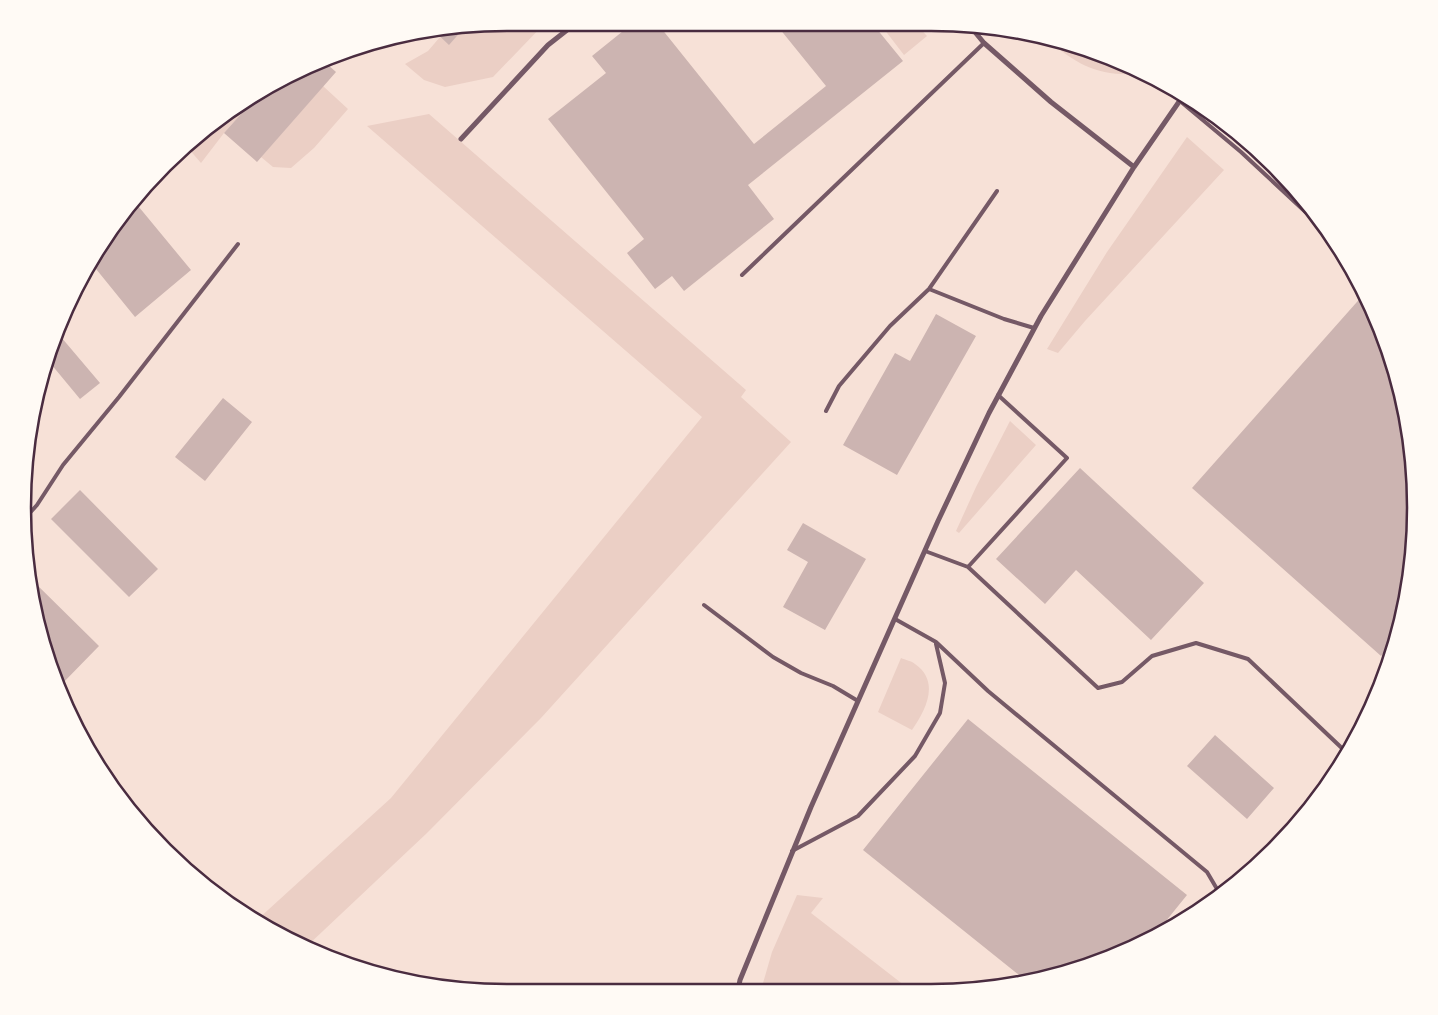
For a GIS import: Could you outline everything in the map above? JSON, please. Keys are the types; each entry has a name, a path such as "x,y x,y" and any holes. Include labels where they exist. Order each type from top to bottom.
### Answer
{"street":[{"path":"461,138 548,45 565,31"},
{"path":"976,33 984,44 1051,102 1134,167"},
{"path":"739,984 792,851 925,551 998,395 1034,328 1134,167 1179,102"}],"lane":[{"path":"742,276 984,44"},
{"path":"1206,120 1298,205"},
{"path":"826,411 839,386 890,326 929,289 997,190"},
{"path":"31,511 64,465 120,397 238,244"},
{"path":"929,289 1004,319 1034,328"},
{"path":"968,568 1067,458 998,395"},
{"path":"925,551 968,568 1098,688 1122,682 1152,656 1196,643 1248,659 1342,748"},
{"path":"704,606 773,657 800,673 833,686 858,701"},
{"path":"895,619 936,642 988,691 1207,872 1217,887"},
{"path":"792,851 858,816 915,756 940,713 945,683 936,642"}],"shaded area":[{"path":"537,31 493,77 445,87 424,80 405,64 428,51 440,37 449,44 459,34"},
{"path":"886,31 922,31 927,36 904,55"},
{"path":"1059,49 1127,74 1110,73 1088,67"},
{"path":"323,86 348,109 314,148 291,168 273,167 261,157"},
{"path":"242,112 224,133 201,163 191,151"},
{"path":"429,114 746,390 741,397 791,442 541,718 427,833 312,941 262,915 391,798 702,417 367,126"},
{"path":"1187,137 1224,170 1085,321 1058,353 1047,349 1107,252"},
{"path":"1010,421 1036,445 959,533 956,531 976,487"},
{"path":"901,658 914,663 923,671 929,688 926,706 912,730 878,712"},
{"path":"797,895 823,898 811,913 903,984 763,984 772,952"}],"building":[{"path":"623,31 663,31 754,144 826,86 781,31 879,31 903,61 748,185 774,219 684,291 672,276 655,289 627,253 644,239 548,119 606,73 592,56"},
{"path":"459,34 449,45 439,36"},
{"path":"330,66 336,72 257,162 224,133 242,112 269,95 297,80"},
{"path":"139,207 191,270 135,317 95,268"},
{"path":"1359,300 1391,384 1403,445 1406,476 1407,508 1403,570 1391,631 1384,653 1381,656 1192,488"},
{"path":"936,314 976,336 897,475 843,445 895,353 910,361"},
{"path":"63,339 100,383 80,399 53,366"},
{"path":"223,398 252,422 205,481 175,457"},
{"path":"1080,468 1204,583 1151,640 1076,570 1045,604 996,559"},
{"path":"80,490 158,569 129,597 51,519"},
{"path":"803,523 866,559 825,630 783,607 808,562 787,550"},
{"path":"38,585 99,646 65,681 47,631"},
{"path":"968,719 1187,895 1165,922 1141,935 1084,958 1054,968 1020,976 863,850"},
{"path":"1215,735 1274,788 1247,819 1187,766"}]}
